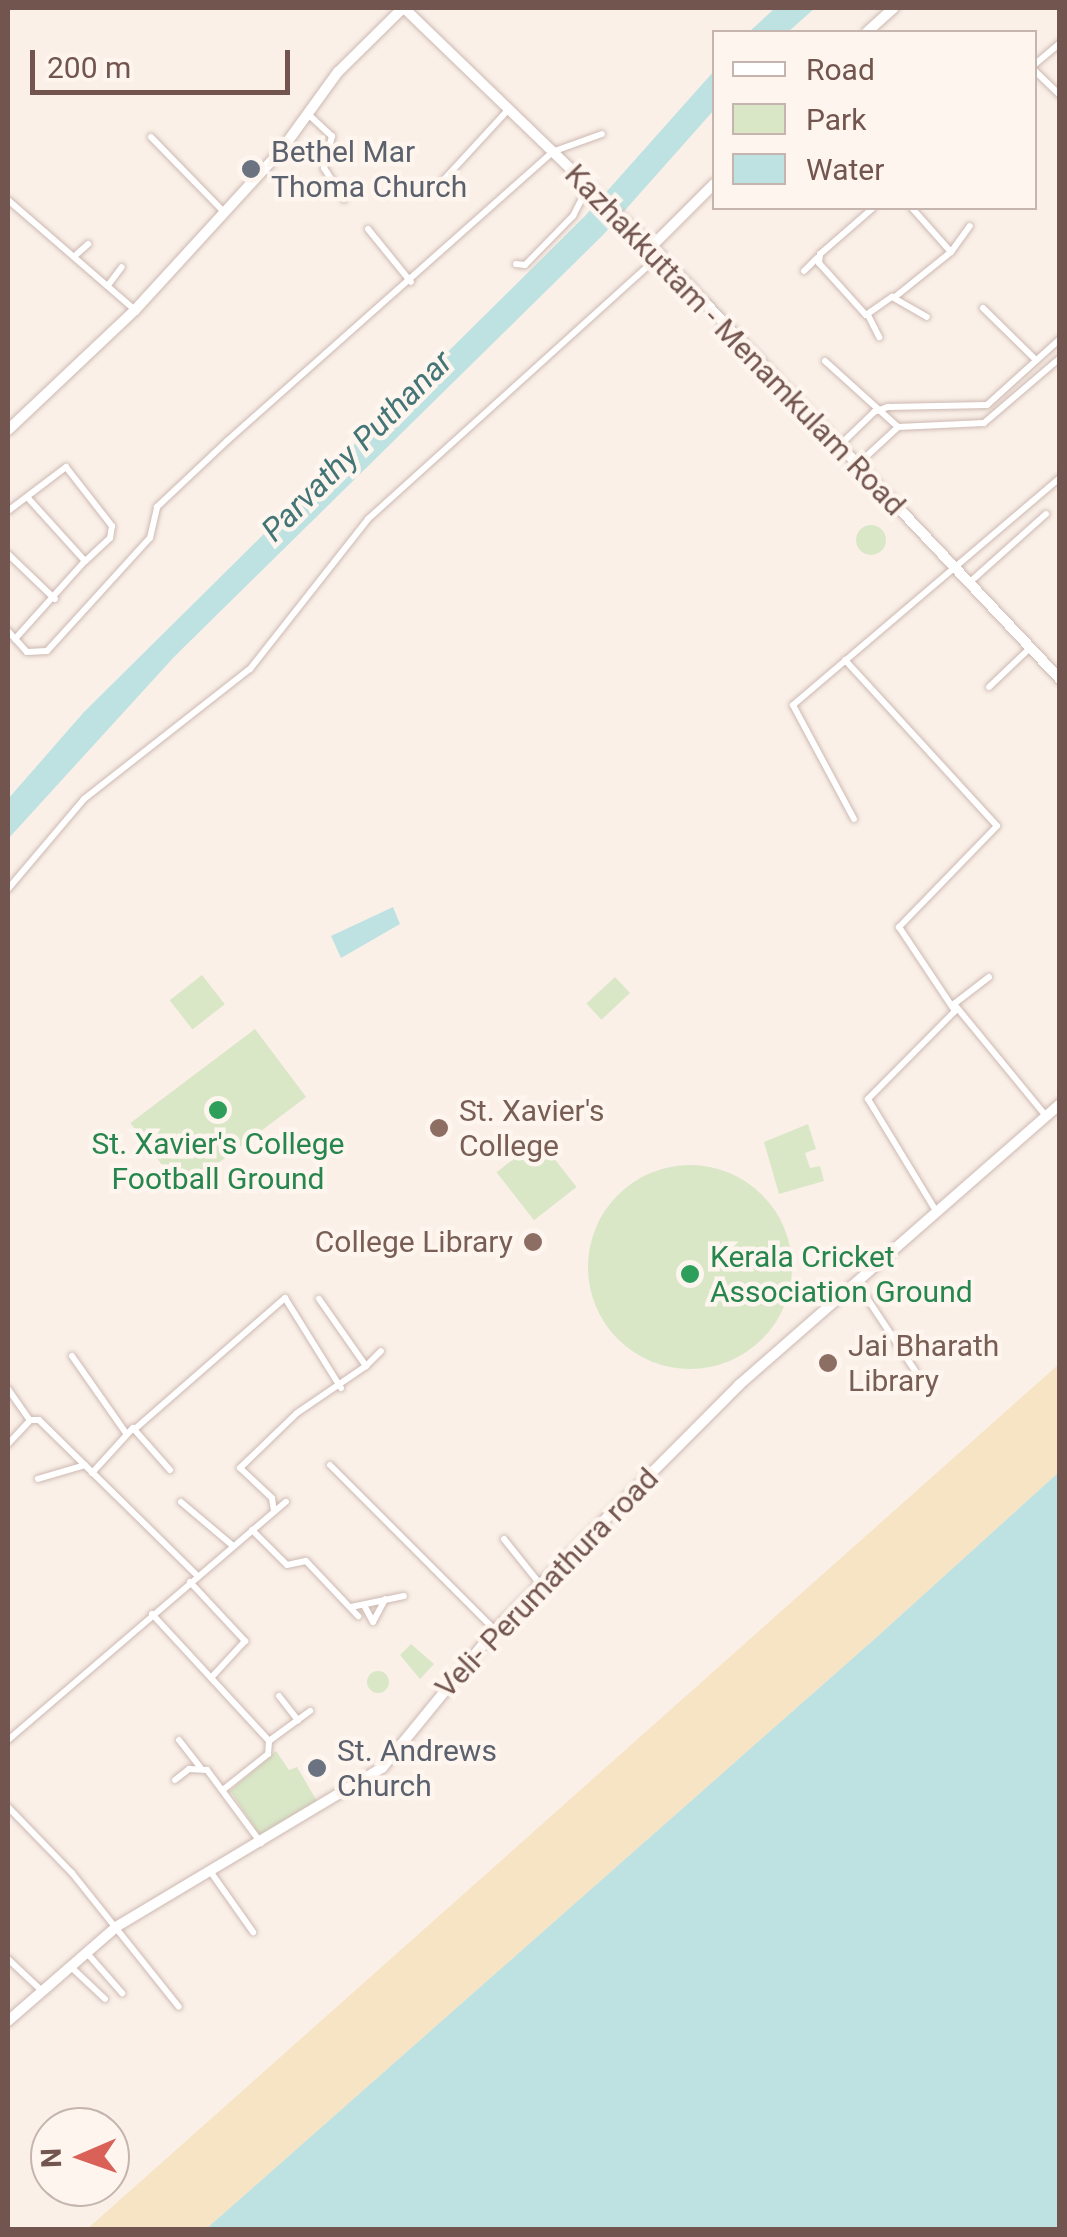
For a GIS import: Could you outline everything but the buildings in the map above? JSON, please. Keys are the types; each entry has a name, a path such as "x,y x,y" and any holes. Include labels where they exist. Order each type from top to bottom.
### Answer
{"main road":[{"name":"Kazhakkuttam - Menamkulam Road","path":"404,8 656,251 1060,678"},
{"path":"8,430 135,310 308,114 338,72 404,8"},
{"path":"870,30 894,8"},
{"path":"656,251 712,186"},
{"name":"Veli- Perumathura road","path":"8,2021 116,1926 262,1844 382,1768 495,1630 740,1385 1060,1104"}],"street":[{"path":"1037,65 1060,42"},
{"path":"1037,71 1060,95"},
{"path":"438,186 509,109"},
{"path":"308,114 332,136 324,168 344,199"},
{"path":"8,631 32,656 47,651 150,538 156,507 552,152 602,134"},
{"path":"150,137 222,210"},
{"path":"516,264 525,265 573,216 587,188"},
{"path":"8,200 77,254 135,310"},
{"path":"804,270 871,210"},
{"path":"914,210 952,252"},
{"path":"868,315 952,252 970,226"},
{"path":"368,229 411,282"},
{"path":"77,254 88,244"},
{"path":"8,888 84,799 250,669 368,519 656,251"},
{"path":"818,257 868,315 880,337"},
{"path":"109,284 122,267"},
{"path":"895,297 926,317"},
{"path":"984,308 1036,360"},
{"path":"840,444 874,412 980,407 1059,340"},
{"path":"826,361 874,412 898,428 984,423 1060,358"},
{"path":"857,465 898,428"},
{"path":"8,511 66,468 112,526 110,538 15,640"},
{"path":"854,819 793,705 1060,478"},
{"path":"28,498 85,561"},
{"path":"970,582 1046,514"},
{"path":"8,554 54,599"},
{"path":"989,688 1030,647"},
{"path":"845,660 997,822 996,830 975,844 899,926 954,1004 1046,1116"},
{"path":"936,1210 868,1099 921,1051 952,1016 954,1004 989,978"},
{"path":"856,1282 877,1322 916,1372"},
{"path":"92,1472 126,1433 285,1298 341,1389"},
{"path":"318,1299 366,1366"},
{"path":"274,1512 272,1498 240,1468 298,1413 341,1389 381,1351"},
{"path":"72,1356 126,1433"},
{"path":"8,1389 30,1420 44,1423 198,1576"},
{"path":"8,1444 30,1420"},
{"path":"136,1428 170,1470"},
{"path":"38,1480 85,1465"},
{"path":"330,1465 495,1630"},
{"path":"181,1502 232,1546"},
{"path":"8,1740 286,1502"},
{"path":"252,1530 287,1564 306,1561 358,1616"},
{"path":"504,1540 541,1585"},
{"path":"190,1582 246,1640 211,1678"},
{"path":"364,1607 370,1599 404,1596"},
{"path":"364,1607 373,1622 386,1598"},
{"path":"349,1607 364,1607"},
{"path":"152,1614 269,1741 268,1754 224,1789"},
{"path":"279,1696 298,1720"},
{"path":"269,1741 310,1711"},
{"path":"179,1740 224,1789 262,1844"},
{"path":"175,1780 200,1767"},
{"path":"8,1807 116,1926 180,2007"},
{"path":"210,1871 253,1932"},
{"path":"86,1951 122,1993"},
{"path":"8,1958 40,1990"},
{"path":"68,1966 105,1999"}],"green space":[{"path":"871,525 882,529 886,540 882,551 871,555 860,551 856,540 860,529"},
{"path":"202,975 225,1004 192,1029 170,1000"},
{"path":"615,977 630,993 601,1020 586,1004"},
{"name":"St. Xavier's College Football Ground","path":"255,1029 306,1097 182,1191 130,1123"},
{"path":"808,1124 816,1149 805,1153 810,1168 820,1166 824,1181 779,1194 764,1142"},
{"path":"539,1139 577,1187 534,1220 496,1172"},
{"name":"Kerala Cricket Association Ground","path":"690,1165 729,1173 762,1195 784,1228 792,1267 784,1306 762,1339 729,1361 690,1369 651,1361 618,1339 596,1306 588,1267 596,1228 618,1195 651,1173"},
{"path":"411,1644 434,1664 420,1679 400,1655"},
{"path":"378,1671 386,1674 386,1690 378,1693 370,1690 367,1682 370,1674"},
{"path":"276,1751 289,1770 297,1767 317,1801 261,1837 230,1791"}],"sand":[{"path":"1059,1364 1059,1472 878,1636 206,2229 86,2230 112,2207 130,2207 130,2191"}],"water":[{"path":"775,8 815,8 790,30 751,30"},
{"name":"Parvathy Puthanar","path":"712,73 712,112 603,235 174,657 8,839 8,799 84,712 584,217"},
{"path":"393,907 400,924 341,958 331,936"},
{"path":"1059,1472 1059,2229 206,2229 878,1636"}],"place":[{"name":"Bethel Mar Thoma Church","path":"251,169"},
{"name":"St. Xavier's College Football Ground","path":"218,1110"},
{"name":"St. Xavier's College","path":"439,1128"},
{"name":"College Library","path":"533,1242"},
{"name":"Kerala Cricket Association Ground","path":"690,1274"},
{"name":"Jai Bharath Library","path":"828,1363"},
{"name":"St. Andrews Church","path":"317,1768"}]}
